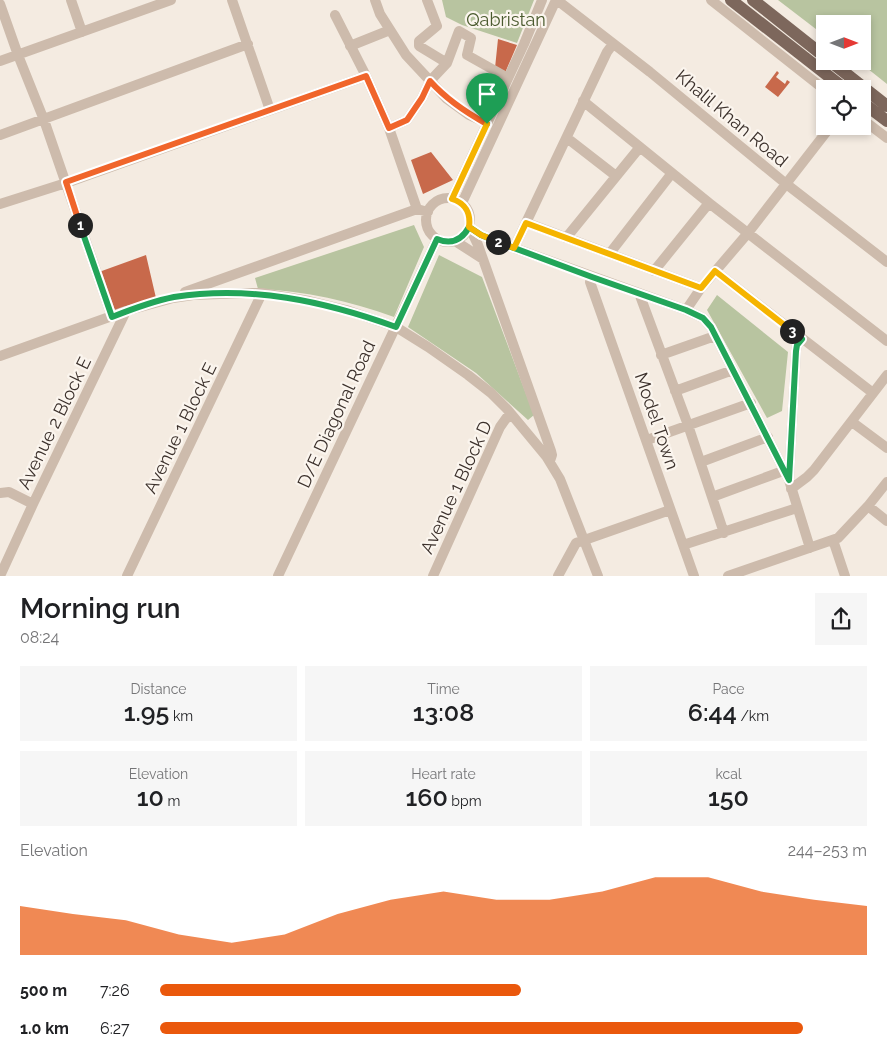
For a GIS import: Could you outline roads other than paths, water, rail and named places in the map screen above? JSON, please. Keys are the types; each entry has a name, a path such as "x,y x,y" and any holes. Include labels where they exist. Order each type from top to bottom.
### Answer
{"main road":[{"path":"731,0 833,80"},
{"path":"753,0 816,50"},
{"path":"841,70 887,106"},
{"path":"871,109 887,121"}],"street":[{"path":"71,0 82,32"},
{"path":"0,61 171,0"},
{"path":"232,0 270,110"},
{"path":"375,0 380,14 406,55 447,99 469,115 487,124"},
{"path":"427,0 437,26 419,41 419,46 448,63"},
{"path":"452,199 542,0"},
{"path":"462,204 556,0"},
{"name":"Khalil Khan Road","path":"556,0 650,72 785,183 887,262"},
{"path":"711,0 816,83"},
{"path":"0,4 44,120 112,317"},
{"path":"335,15 366,76 389,128 417,209"},
{"path":"350,46 390,30"},
{"path":"389,128 407,120 422,98 430,81 448,63 459,31 471,38 468,55 508,78"},
{"path":"0,135 248,44"},
{"path":"514,248 607,52 613,44"},
{"path":"0,204 366,76"},
{"path":"584,101 709,203 887,341"},
{"path":"871,126 887,138"},
{"path":"686,310 701,288 748,233 824,135"},
{"path":"567,138 616,176"},
{"path":"566,238 640,148"},
{"path":"610,254 672,173"},
{"path":"469,227 466,233 455,241 449,242 437,239 429,230 426,218 431,207 440,200 452,199 462,204 469,214 469,227 483,260 551,451 550,461"},
{"path":"654,271 709,203"},
{"path":"0,356 126,312 173,298 417,209 428,212"},
{"path":"526,223 701,288"},
{"path":"469,227 481,235 514,248 686,310 703,318 715,336 768,437 788,480 810,548"},
{"name":"D/E Diagonal Road","path":"278,576 437,239"},
{"path":"455,241 483,260"},
{"path":"715,271 873,393"},
{"name":"Model Town","path":"592,277 590,282 694,576"},
{"path":"173,298 227,293 262,294 319,303 354,312 396,327 428,347 468,375 500,401 550,461 560,478 598,576"},
{"name":"Avenue 1 Block E","path":"127,576 262,294"},
{"path":"639,294 688,425 724,532"},
{"name":"Avenue 2 Block E","path":"0,576 32,504 126,312"},
{"path":"662,355 715,336"},
{"path":"788,480 796,351 797,345 802,339"},
{"path":"675,391 733,370"},
{"path":"712,497 807,477 887,375"},
{"path":"647,440 751,403"},
{"name":"Avenue 1 Block D","path":"433,576 500,427 510,413"},
{"path":"852,422 887,448"},
{"path":"701,462 768,437"},
{"path":"728,576 741,574 833,540 841,535 868,506 887,482"},
{"path":"0,493 9,492 32,504"},
{"path":"868,506 887,521"},
{"path":"683,545 797,508"},
{"path":"558,576 573,546 584,540 670,510"},
{"path":"833,540 845,576"}],"park label":[{"name":"Qabristan","path":"506,19"}]}
